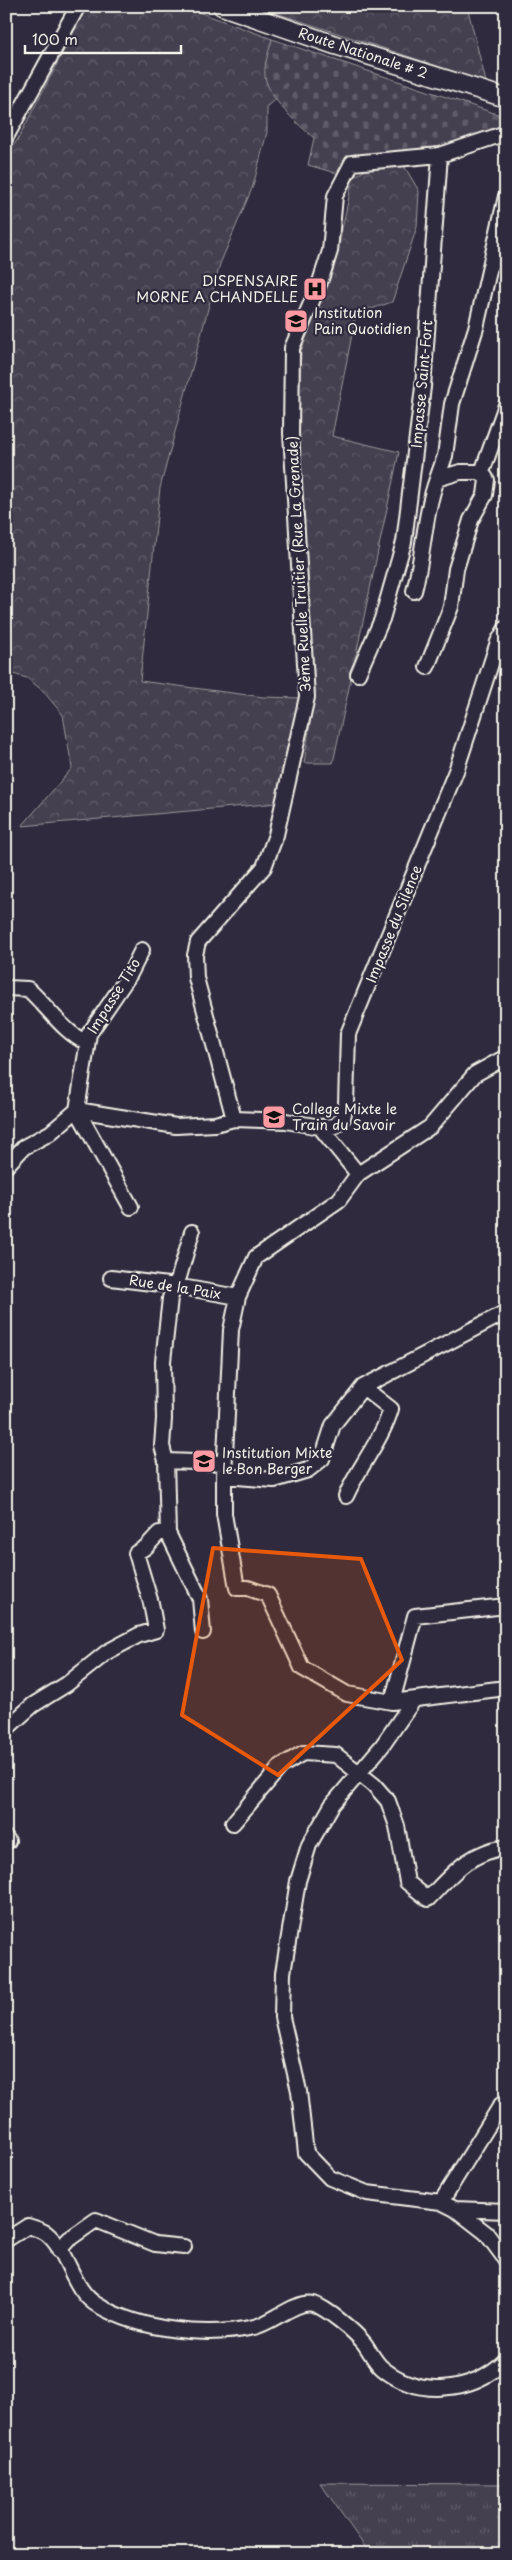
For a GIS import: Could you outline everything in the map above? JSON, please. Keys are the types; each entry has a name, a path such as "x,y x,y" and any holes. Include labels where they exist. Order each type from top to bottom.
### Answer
{"main road":[{"name":"Route Nationale # 2","path":"222,6 335,45 506,98"}],"street":[{"path":"6,137 78,6"},
{"path":"440,155 506,133"},
{"name":"Impasse Saint-Fort","path":"358,674 382,619 404,542 423,387 440,155"},
{"name":"3ème Ruelle Truitier (Rue La Grenade)","path":"234,1120 196,978 195,955 198,942 264,867 276,835 307,697 291,433 292,348 320,282 330,251 336,196 352,163 440,155"},
{"path":"414,590 422,562 428,504 445,456 452,404 476,328 506,196"},
{"path":"427,667 450,607 456,569 471,520 485,495 486,480 482,472 506,405"},
{"path":"437,479 460,472 482,472"},
{"name":"Impasse du Silence","path":"320,1127 335,1126 343,1118 346,1104 348,1034 456,771 498,642 506,628"},
{"name":"Impasse Tito","path":"77,1110 89,1034 130,974 142,950"},
{"path":"6,988 28,989 46,1005 71,1036 87,1044"},
{"path":"506,1057 475,1074 430,1127 358,1174 339,1200 256,1256 238,1297 231,1330 224,1470 224,1514 237,1588 248,1588 268,1595 302,1668 347,1694 392,1702 413,1701 506,1688"},
{"path":"77,1110 131,1207"},
{"path":"6,1166 24,1147 50,1133 77,1110 176,1126 216,1124 234,1120 286,1121 320,1127 358,1174"},
{"path":"192,1232 176,1286 170,1298 163,1361 164,1418 162,1446 166,1461 168,1533 200,1599 203,1632"},
{"name":"Rue de la Paix","path":"111,1278 176,1286 238,1297"},
{"path":"166,1461 274,1480 308,1470 322,1458 333,1425 363,1387 506,1312"},
{"path":"346,1496 354,1477 386,1425 392,1409 363,1387"},
{"path":"6,1729 33,1705 67,1684 107,1652 139,1635 156,1630 151,1602 136,1553 146,1547 159,1533 168,1533"},
{"path":"392,1702 415,1616 506,1606"},
{"path":"413,1701 382,1746 332,1805 309,1845 298,1881 284,1973 282,2016 289,2055 299,2091 306,2152 330,2178 367,2193 441,2202 455,2209 486,2232 506,2260"},
{"path":"233,1823 281,1766 303,1753 336,1755 359,1773 388,1801 397,1826 407,1882 428,1899 461,1864 496,1848 506,1847"},
{"path":"441,2202 501,2105 506,2102"},
{"path":"455,2209 506,2211"},
{"path":"60,2250 69,2239 96,2220 155,2244 184,2247"},
{"path":"6,2240 28,2226 46,2233 60,2250 75,2281 97,2306 140,2323 181,2330 222,2331 255,2327 304,2304 312,2304 326,2310 362,2341 380,2367 404,2383 434,2388 460,2387 506,2360"}],"highlighted area":[{"path":"213,1548 361,1559 402,1660 278,1775 182,1715"}],"green space":[{"path":"87,6 182,6 272,39 266,70 269,82 277,98 267,106 267,132 253,186 220,264 160,488 140,681 263,697 301,698 278,803 22,826 72,768 63,715 43,691 27,678 6,672 6,157 18,139"},
{"path":"255,6 467,6 486,82"},
{"path":"272,39 506,117 506,138 433,164 369,161 346,176 308,165 314,138 280,105 266,81 265,65"},
{"path":"377,164 403,164 419,191 417,227 392,302 356,314 332,436 399,452 333,763 304,763 315,690 298,440 301,351 334,268 353,177"},
{"path":"320,2483 506,2484 506,2554 370,2554"}],"place":[{"name":"DISPENSAIRE MORNE A CHANDELLE","path":"315,289"},
{"name":"Institution Pain Quotidien","path":"296,321"},
{"name":"College Mixte le Train du Savoir","path":"274,1117"},
{"name":"Institution Mixte le Bon Berger","path":"204,1461"}]}
